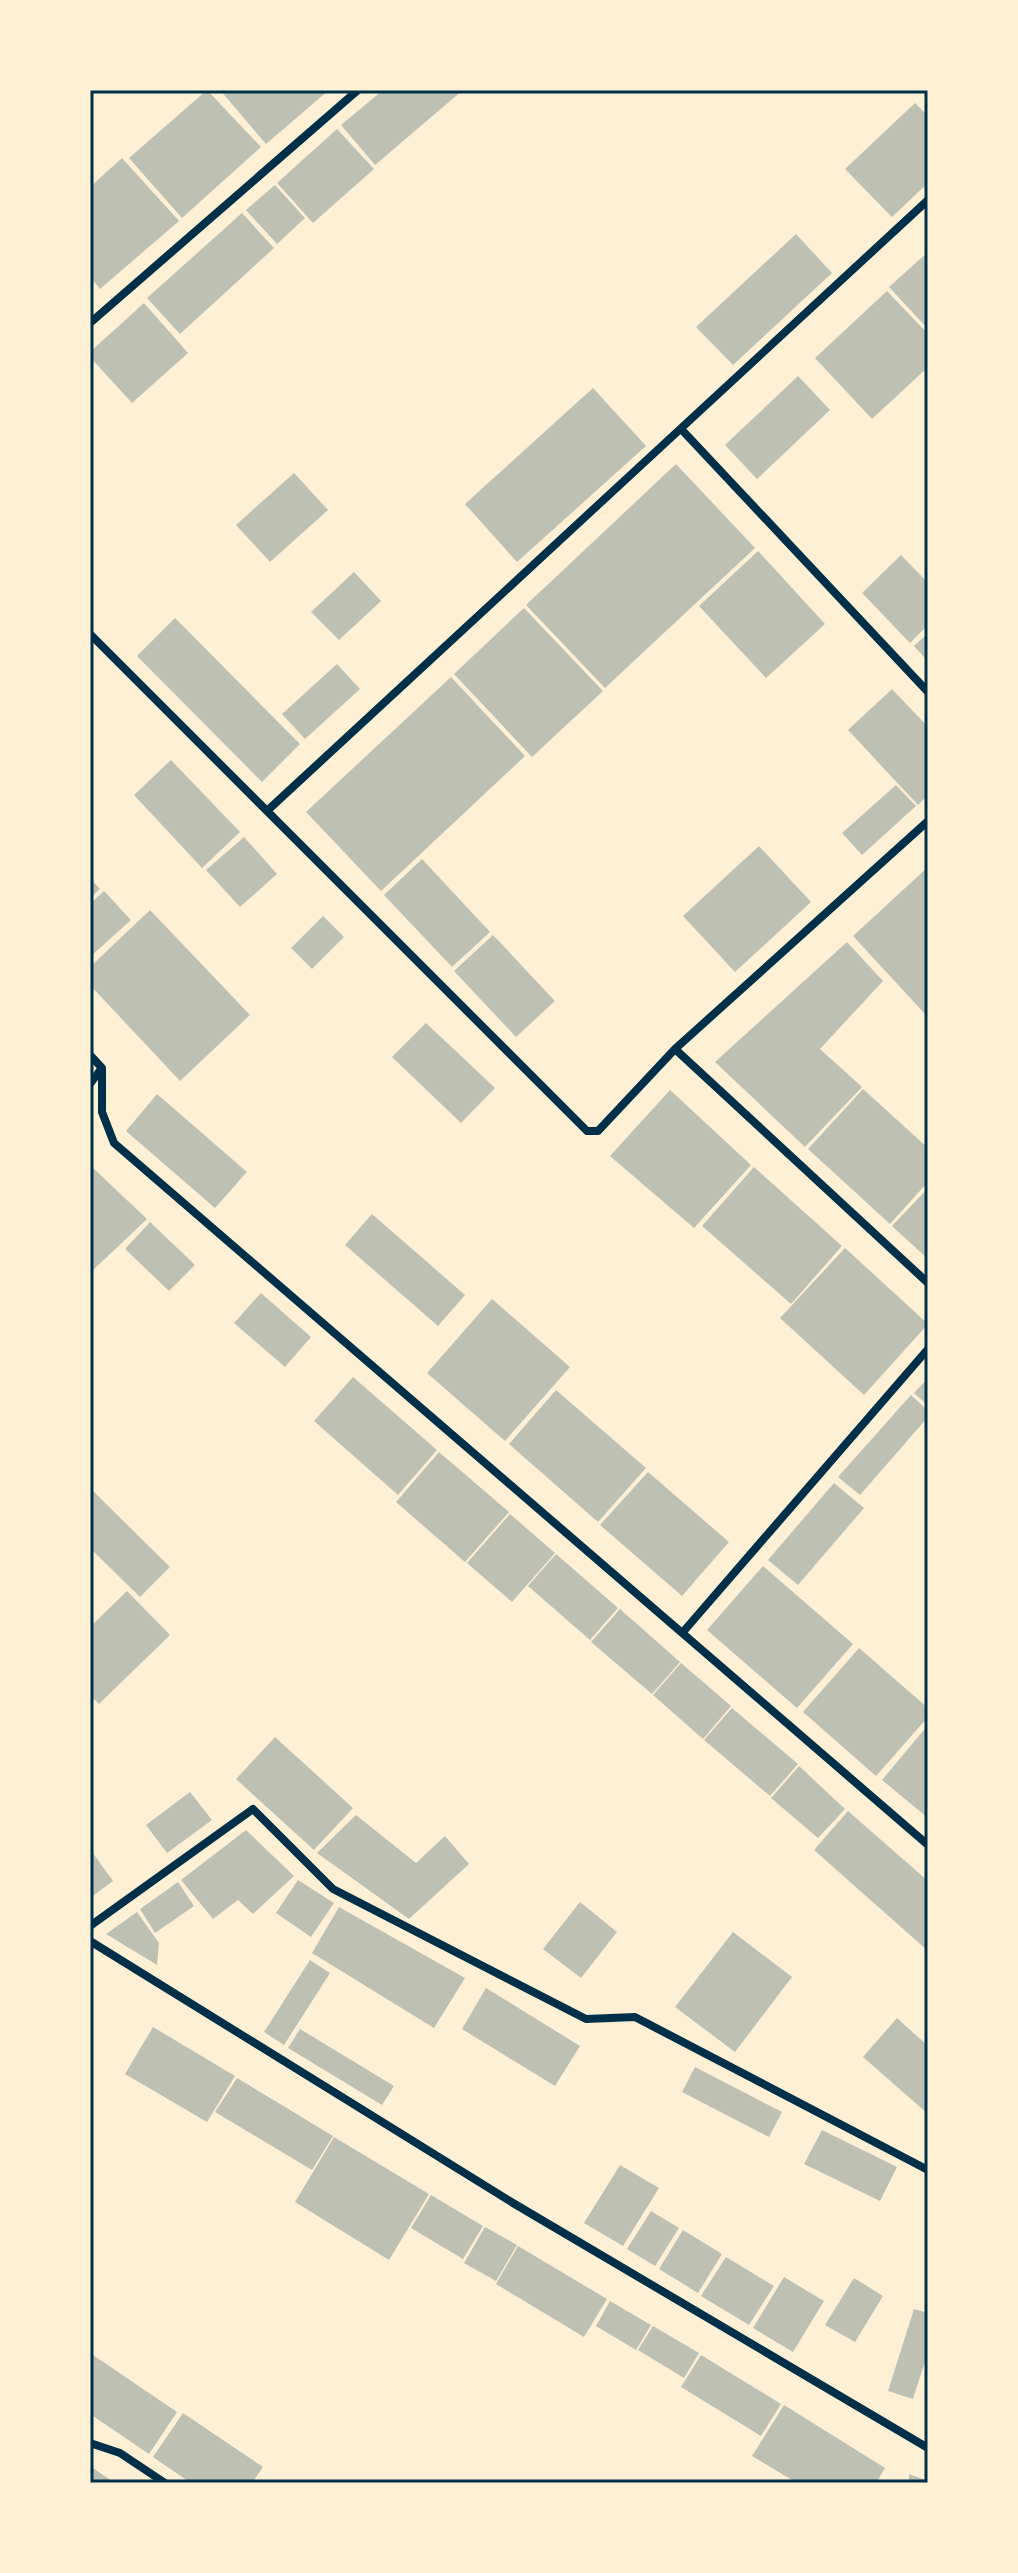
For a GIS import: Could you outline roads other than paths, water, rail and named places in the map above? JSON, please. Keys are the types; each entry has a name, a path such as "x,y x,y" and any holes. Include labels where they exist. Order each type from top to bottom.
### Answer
{"street":[{"path":"90,323 358,90"},
{"path":"268,810 928,200"},
{"path":"682,430 928,692"},
{"path":"90,634 587,1131 598,1131 675,1049 928,821"},
{"path":"675,1049 928,1283"},
{"path":"90,1055 102,1068 102,1112 114,1143 928,1845"},
{"path":"90,1084 102,1068"},
{"path":"683,1632 928,1349"},
{"path":"90,1926 253,1809 333,1889 586,2019 635,2017 928,2170"},
{"path":"90,1941 513,2203 928,2448"},
{"path":"90,2443 120,2453 165,2483"}]}
